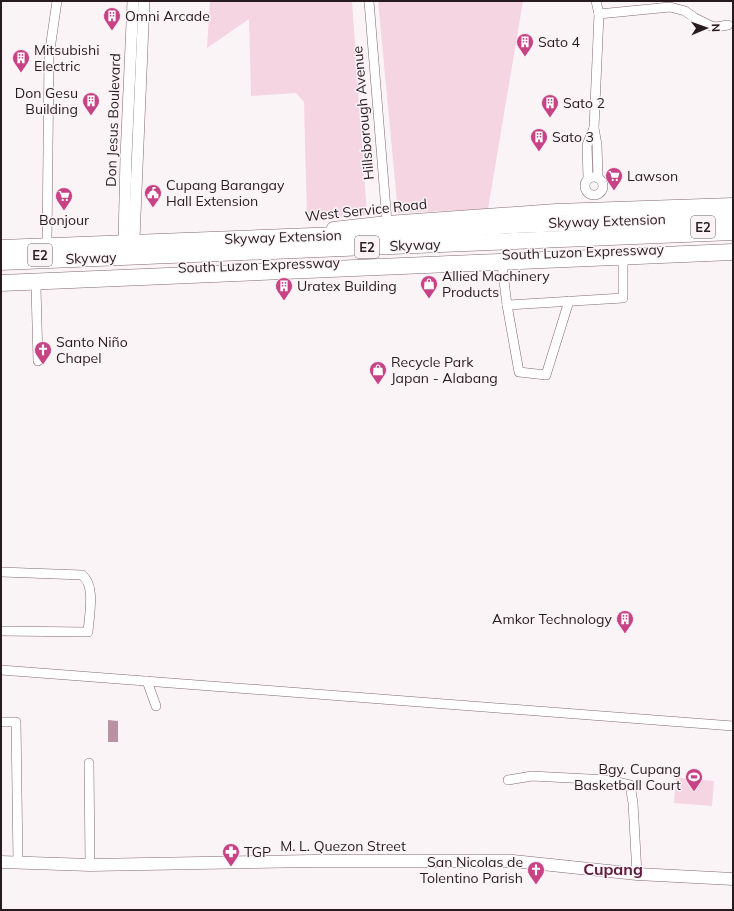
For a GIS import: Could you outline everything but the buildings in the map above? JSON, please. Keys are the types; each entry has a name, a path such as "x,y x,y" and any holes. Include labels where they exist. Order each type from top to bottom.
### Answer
{"highway":[{"name":"Skyway Extension","path":"1,248 391,233 514,224 733,217"},
{"name":"South Luzon Expressway","path":"1,257 733,225"},
{"name":"Skyway","path":"1,262 733,232"},
{"name":"Skyway","path":"1,268 733,239"},
{"name":"South Luzon Expressway","path":"1,275 733,246"},
{"name":"E2","path":"1,283 733,252"}],"main road":[{"name":"West Service Road","path":"1,244 299,232 387,222 474,215 733,204"},
{"path":"1,288 354,274 502,265 689,258 733,259"},
{"name":"M. L. Quezon Street","path":"1,862 90,865 313,861 514,861 637,874 733,879"}],"street":[{"path":"48,242 49,56 57,1"},
{"name":"Don Jesus Boulevard","path":"129,239 130,68 133,1"},
{"name":"Don Jesus Boulevard","path":"129,239 141,69 144,1"},
{"name":"Hillsborough Avenue","path":"369,1 387,222"},
{"path":"596,1 599,14 597,95 594,128 597,145 598,178"},
{"path":"599,14 670,8 685,11 711,26 716,27 728,24"},
{"path":"130,68 141,69"},
{"path":"588,176 598,178 602,182 602,190 599,194 588,194 585,189 585,183 588,176 587,145 594,128"},
{"path":"594,195 595,209"},
{"path":"507,305 624,298 623,261"},
{"path":"502,265 507,305 519,372 546,375 569,301"},
{"path":"36,287 38,361"},
{"path":"1,572 82,575 86,578 91,589 88,632 1,630"},
{"path":"1,670 733,726"},
{"path":"147,681 156,706"},
{"path":"1,722 16,722 18,862"},
{"path":"89,763 90,865"},
{"path":"508,780 532,776 608,780 630,785 633,803 637,874"}],"shaded area":[{"path":"210,1 352,1 367,215 307,221 304,102 296,93 251,96 249,19 207,48"},
{"path":"378,1 523,1 488,209 398,213"},
{"path":"108,720 118,721 118,742 108,742"},
{"name":"Bgy. Cupang Basketball Court","path":"690,773 701,774 701,780 714,781 712,806 674,803 676,777 690,779"}],"place":[{"name":"Omni Arcade","path":"112,31"},
{"name":"Sato 4","path":"525,57"},
{"name":"Mitsubishi Electric","path":"21,73"},
{"name":"Don Gesu Building","path":"91,116"},
{"name":"Sato 2","path":"550,118"},
{"name":"Sato 3","path":"539,152"},
{"name":"Lawson","path":"614,191"},
{"name":"Cupang Barangay Hall Extension","path":"153,208"},
{"name":"Bonjour","path":"64,211"},
{"name":"Allied Machinery Products","path":"429,299"},
{"name":"Uratex Building","path":"284,301"},
{"name":"Santo Niño Chapel","path":"43,365"},
{"name":"Recycle Park Japan - Alabang","path":"378,385"},
{"name":"Amkor Technology","path":"625,634"},
{"name":"Bgy. Cupang Basketball Court","path":"694,792"},
{"name":"TGP","path":"231,867"},
{"name":"San Nicolas de Tolentino Parish","path":"536,885"}],"district":[{"name":"Cupang","path":"613,869"}]}
